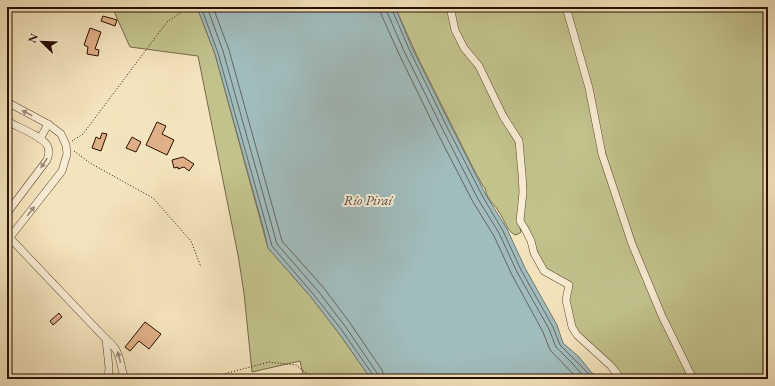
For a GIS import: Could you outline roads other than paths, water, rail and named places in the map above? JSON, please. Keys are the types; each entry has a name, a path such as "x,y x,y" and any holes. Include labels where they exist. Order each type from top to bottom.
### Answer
{"street":[{"path":"450,7 455,30 464,48 479,66 502,116 519,141 523,192 520,221 526,229 534,253 544,271 569,285 566,300 572,327 577,335 611,366 621,379"},
{"path":"566,7 589,88 602,154 632,244 662,316 693,379"},
{"path":"7,102 48,124 61,134 66,145 67,154 62,171 8,238 106,339 115,346 120,355 122,371 125,379"},
{"path":"7,121 40,139 47,145 49,150 47,160 7,213"},
{"path":"40,139 48,124"},
{"path":"106,339 109,368 108,379"}],"water":[{"name":"Río Piraí","path":"197,7 395,7 412,48 452,128 486,195 507,229 525,268 557,325 563,343 579,357 592,373 600,379 371,379 311,297 268,248 215,54"}]}
